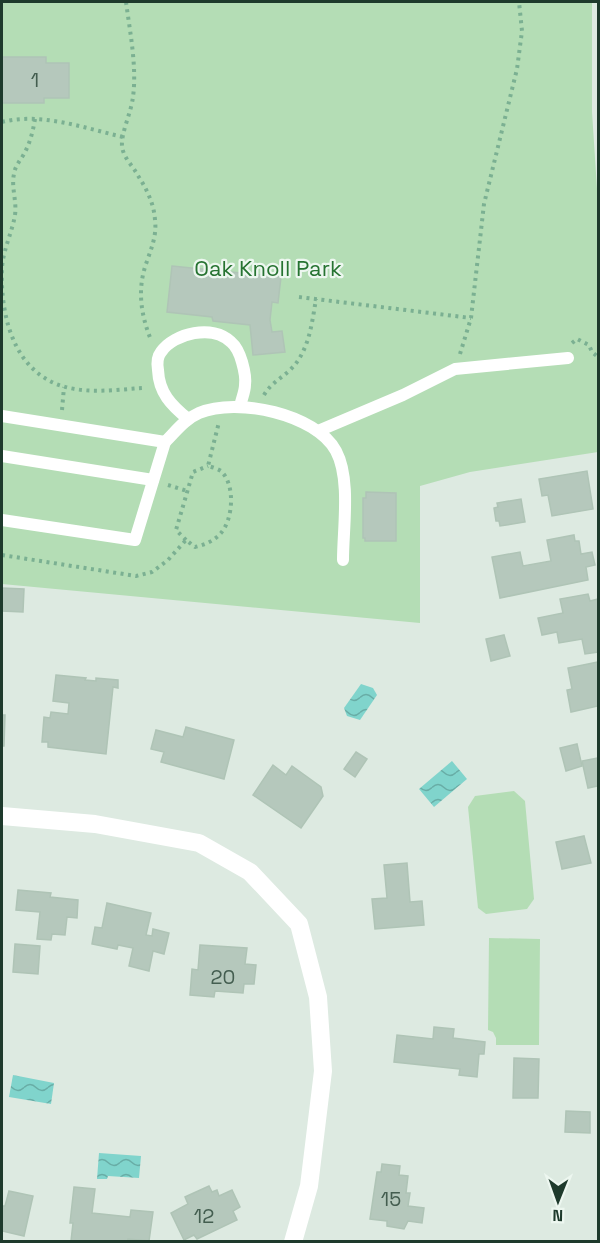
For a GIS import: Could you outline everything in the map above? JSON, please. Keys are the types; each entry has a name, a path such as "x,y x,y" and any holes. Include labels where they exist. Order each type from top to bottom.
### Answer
{"street":[{"path":"2,816 95,824 199,843 250,873 298,924 318,997 323,1071 309,1186 293,1242"}],"lane":[{"path":"188,419 168,401 160,385 158,363 159,353 180,338 192,334 202,332 224,336 233,343 243,367 245,384 240,407"},
{"path":"318,431 403,395 455,369 568,358"},
{"path":"2,520 135,540 165,442 188,419 211,409 240,407 294,419 318,431 336,451 344,482 343,560"},
{"path":"2,416 165,442"},
{"path":"2,456 153,480"}],"path":[{"path":"126,2 134,75 133,96 123,137 124,156 142,183 153,206 155,236 139,289 144,324 159,353"},
{"path":"455,369 471,318 484,204 517,69 522,31 519,2"},
{"path":"2,122 15,118 35,118 123,137"},
{"path":"35,118 30,141 15,167 13,176 16,206 2,267 3,310 8,329 18,349 38,375 64,387 88,390 146,388 160,385"},
{"path":"299,297 471,318"},
{"path":"257,409 268,387 292,368 302,353 310,334 316,299"},
{"path":"60,425 64,387"},
{"path":"186,540 176,530 193,472 208,466"}],"green space":[{"name":"Oak Knoll Park","path":"2,2 592,2 592,112 598,204 598,452 470,472 420,486 420,623 2,584"},
{"path":"514,791 525,801 534,899 527,909 486,914 478,908 468,807 475,796"},
{"path":"489,938 540,939 539,1045 496,1045 493,1032 488,1030"}],"water":[{"path":"361,684 373,688 377,695 360,720 347,716 344,708"},
{"path":"452,761 467,779 434,807 419,789"},
{"path":"13,1075 54,1083 51,1104 9,1097"},
{"path":"99,1153 141,1156 139,1178 108,1176 107,1179 97,1179"}],"building":[{"path":"2,57 46,57 46,63 69,63 69,98 44,98 44,103 2,103"},
{"path":"172,266 281,277 278,303 272,302 270,320 272,332 282,331 285,352 253,355 250,325 213,321 212,317 167,312"},
{"path":"587,471 593,509 552,516 548,495 542,496 539,479"},
{"path":"366,492 396,493 396,541 365,541 363,538 363,498 366,498"},
{"path":"521,499 525,522 500,526 499,521 496,521 494,508 498,507 497,503"},
{"path":"574,535 575,541 579,541 581,554 592,552 595,565 586,567 588,580 500,598 492,557 520,552 523,566 551,561 547,540"},
{"path":"2,588 24,589 23,612 2,611"},
{"path":"588,594 590,601 598,599 598,652 585,654 582,639 559,643 557,632 542,635 538,618 563,613 560,599"},
{"path":"504,635 510,656 491,661 486,639"},
{"path":"598,662 598,706 571,712 567,690 572,689 568,668"},
{"path":"56,675 96,681 96,678 118,680 118,688 113,687 106,754 48,747 48,742 42,742 44,717 50,718 51,712 68,714 69,703 53,701"},
{"path":"2,715 5,715 4,746 2,746"},
{"path":"186,727 234,740 224,779 161,762 164,752 151,749 156,730 183,737"},
{"path":"577,744 582,766 566,771 560,748"},
{"path":"356,752 367,759 355,777 344,769"},
{"path":"598,758 598,786 588,788 582,761"},
{"path":"273,765 286,775 292,766 321,787 323,796 301,828 253,795"},
{"path":"584,836 591,863 562,869 556,842"},
{"path":"407,863 410,902 422,901 424,925 375,929 372,899 387,898 384,865"},
{"path":"18,890 51,893 50,897 78,900 77,918 67,917 65,935 52,934 51,940 37,939 40,912 16,910"},
{"path":"107,903 151,913 146,935 152,936 153,929 169,933 164,954 153,951 149,971 129,966 133,948 118,945 117,949 92,944 95,927 102,928"},
{"path":"15,944 40,946 38,974 13,972"},
{"path":"200,945 247,948 245,964 256,965 254,984 244,984 243,993 215,991 214,997 190,995 192,969 198,970"},
{"path":"434,1027 454,1029 453,1038 485,1042 484,1054 479,1054 477,1077 459,1075 460,1069 394,1062 397,1035 433,1039"},
{"path":"514,1058 539,1059 538,1098 513,1098"},
{"path":"566,1111 590,1112 590,1133 565,1132"},
{"path":"382,1164 400,1166 399,1175 408,1176 406,1193 410,1193 408,1206 424,1208 422,1223 408,1221 404,1229 387,1226 387,1221 370,1219 377,1172 381,1172"},
{"path":"209,1186 212,1192 217,1190 219,1196 232,1190 240,1207 233,1211 237,1220 197,1239 194,1235 184,1240 171,1213 188,1204 185,1197"},
{"path":"74,1187 95,1189 92,1213 130,1217 131,1210 153,1212 149,1241 128,1239 127,1242 71,1241 73,1223 70,1223"},
{"path":"9,1191 33,1196 24,1236 2,1231 2,1206 5,1206"}]}
